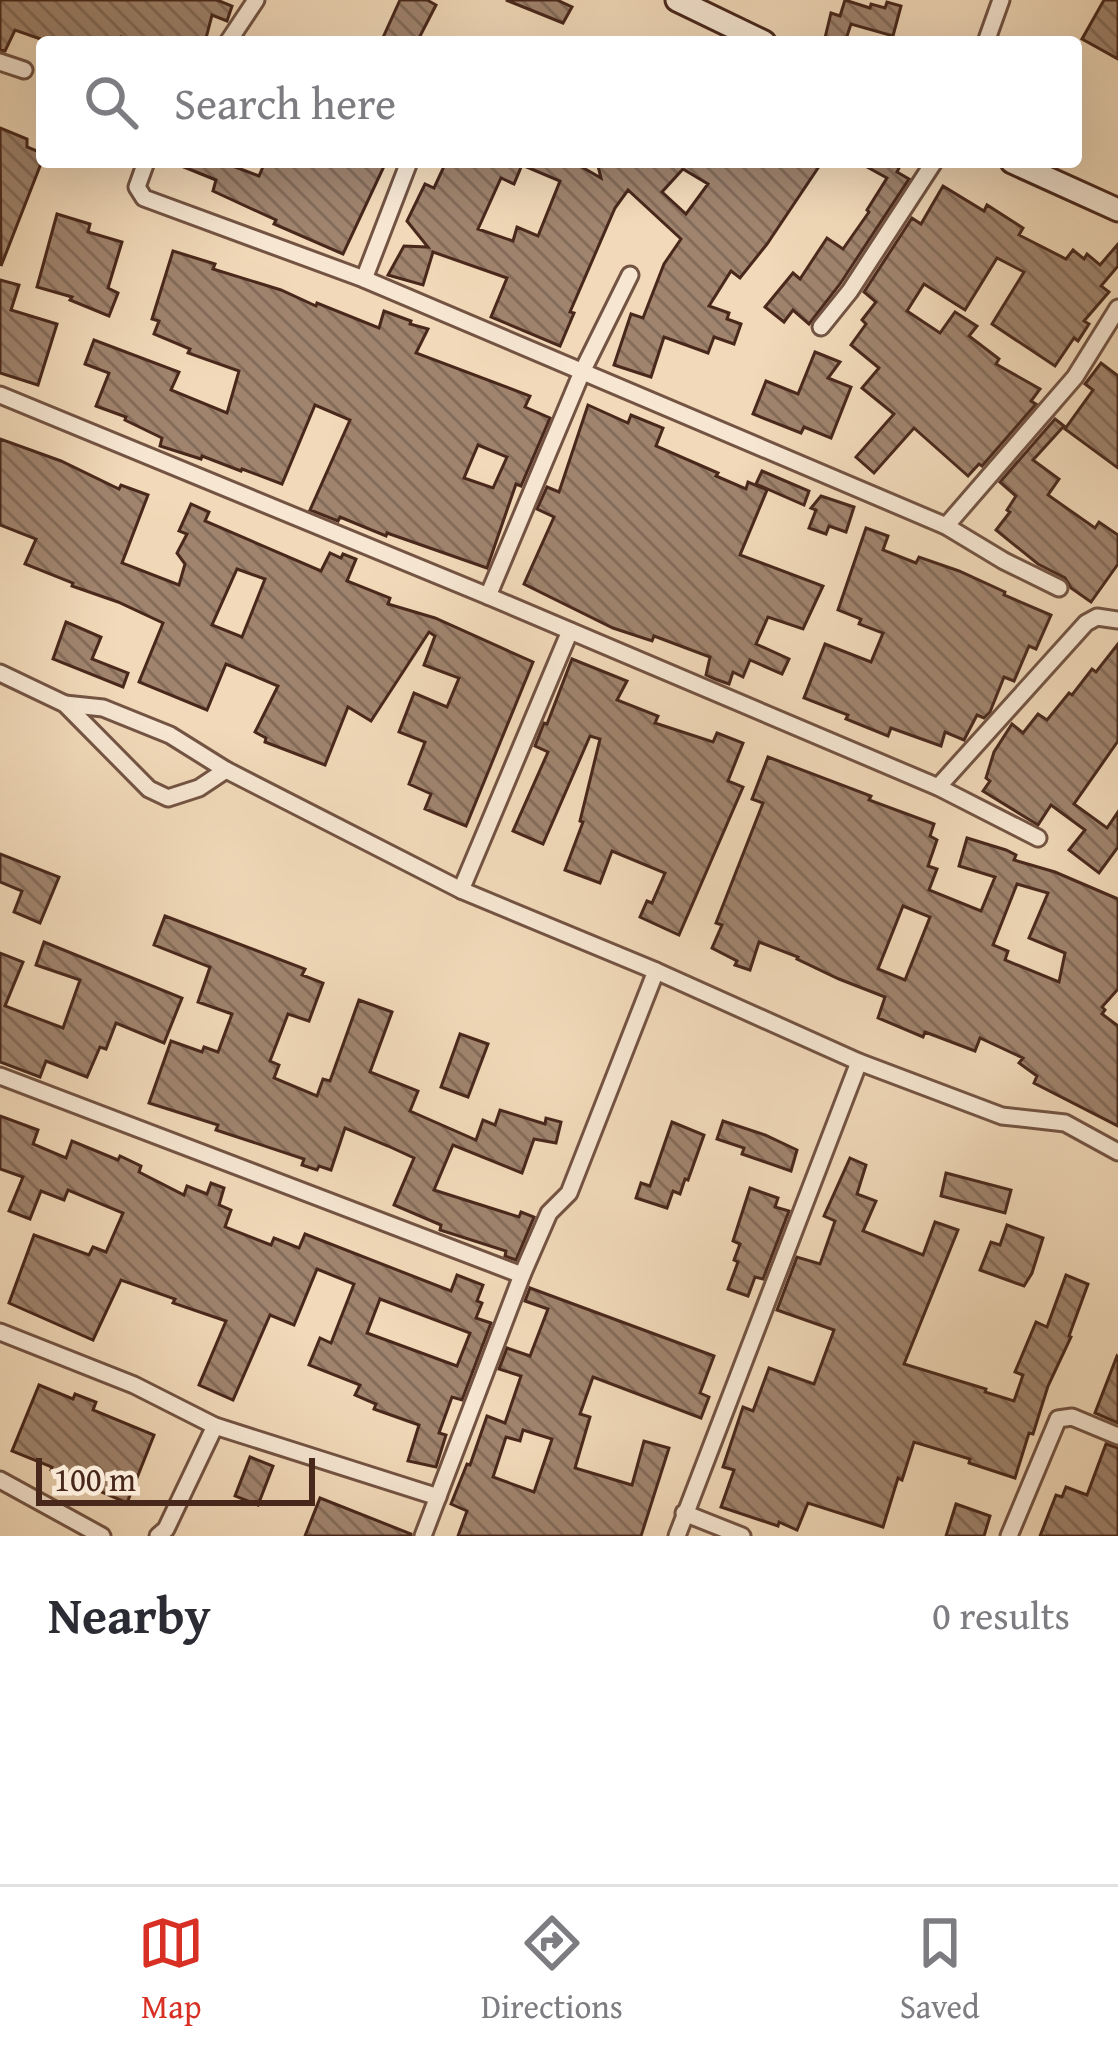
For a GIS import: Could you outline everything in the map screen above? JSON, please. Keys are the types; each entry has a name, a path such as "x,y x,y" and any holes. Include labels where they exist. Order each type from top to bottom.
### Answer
{"main road":[{"path":"677,0 752,36"},
{"path":"1025,168 1118,210"}],"street":[{"path":"232,36 256,0"},
{"path":"988,36 1001,0"},
{"path":"0,62 24,70"},
{"path":"144,168 137,187 144,198 364,279 946,526 1059,588"},
{"path":"364,279 407,168"},
{"path":"821,327 930,168"},
{"path":"488,596 582,372 630,275"},
{"path":"946,526 1076,377 1118,308"},
{"path":"0,395 938,787 1039,838"},
{"path":"938,787 1086,623 1097,617 1118,620"},
{"path":"461,890 570,632"},
{"path":"0,674 65,704 103,708 170,735 226,770 461,890 859,1062 1002,1116 1065,1123 1118,1152"},
{"path":"65,704 149,789 168,798 200,788 226,770"},
{"path":"422,1536 522,1275 550,1213 569,1193 656,971"},
{"path":"677,1536 859,1062"},
{"path":"0,1076 522,1275"},
{"path":"0,1332 134,1385 215,1426 438,1497"},
{"path":"1010,1536 1058,1419 1072,1417 1118,1436"},
{"path":"158,1536 166,1529 215,1426"},
{"path":"0,1480 101,1536"},
{"path":"684,1513 742,1536"}],"building":[{"path":"0,0 217,0 232,6 227,21 212,15 207,36 36,37 15,30 5,51 0,50"},
{"path":"400,0 427,0 436,5 420,36 384,36"},
{"path":"506,0 557,0 572,7 563,23"},
{"path":"845,0 870,8 871,4 885,8 887,2 901,6 893,36 851,24 847,36 825,36 831,13 840,16"},
{"path":"1104,0 1118,0 1118,59 1082,39"},
{"path":"0,128 27,139 27,147 36,151 39,168 1,266"},
{"path":"186,168 238,168 259,176 262,168 383,168 343,254 213,191 216,180"},
{"path":"443,168 521,168 514,184 501,178 478,229 513,241 517,227 538,236 560,181 529,168 584,168 601,178 598,168 818,168 767,244 740,278 731,271 709,306 729,313 727,319 741,324 734,344 714,337 708,353 664,337 651,377 614,365 631,314 643,318 664,264 681,239 628,190 615,208 560,346 491,317 507,278 433,252 423,285 388,275 404,246 428,247 407,221 425,184 434,188","holes":["683,169 708,184 686,214 662,192"]},
{"path":"869,168 899,168 897,172 909,179 809,324 793,310 784,322 765,307 793,273 800,279 827,238 843,249 887,178"},
{"path":"943,186 984,211 987,205 1023,228 1019,235 1066,259 1073,250 1100,265 1118,244 1118,266 1101,286 1109,292 1084,321 1089,324 1055,366 992,324 1024,272 997,258 965,310 924,284 907,311 940,333 955,312 977,326 969,336 999,359 996,364 1040,389 1031,401 1036,404 968,476 914,428 874,473 856,457 894,414 862,388 879,368 851,345 876,302 864,292 912,218 921,224"},
{"path":"57,214 90,224 88,232 122,242 108,288 118,293 109,316 70,300 72,297 37,287"},
{"path":"173,251 379,328 384,311 411,321 428,329 416,353 530,396 525,407 550,418 521,486 516,484 487,568 310,510 350,420 315,405 282,484 160,446 162,438 96,406 109,373 85,364 94,340 179,372 171,390 227,413 239,371 188,353 190,349 154,334 159,321 152,319","holes":["478,445 507,457 493,488 464,478"]},
{"path":"0,280 19,285 11,310 57,324 38,385 0,373"},
{"path":"815,352 840,362 828,378 851,387 831,438 804,427 801,433 753,414 766,381 798,394"},
{"path":"1101,363 1118,376 1118,468 1065,429 1093,390 1085,384"},
{"path":"588,405 628,423 631,415 663,428 656,446 746,489 748,482 767,490 740,555 823,586 803,629 768,617 756,644 789,659 782,674 750,660 743,677 733,672 729,684 706,675 710,657 654,636 652,641 613,628 524,584 554,517 537,509 547,487 559,492"},
{"path":"1055,419 1064,426 1033,460 1059,479 1048,495 1095,528 1099,522 1118,535 1118,564 1091,602 996,530 1016,496 1000,482"},
{"path":"0,439 119,489 121,485 148,495 122,563 179,585 185,564 177,553 187,534 179,531 191,504 209,512 205,521 321,571 330,553 356,559 347,581 390,598 388,604 435,618 533,662 466,826 425,809 431,794 409,784 425,742 399,732 414,693 447,707 459,678 424,665 435,636 429,632 371,721 348,707 325,765 265,742 255,732 278,686 226,664 207,710 139,682 163,623 25,564 36,539 0,525","holes":["237,569 265,579 242,637 212,625"]},
{"path":"762,471 809,491 804,505 756,484"},
{"path":"821,496 854,507 846,532 829,526 826,534 809,528 816,510 811,508"},
{"path":"866,528 888,536 883,550 916,563 919,557 959,571 1051,615 1036,649 1029,646 1014,681 1004,677 990,712 984,718 977,715 964,740 945,732 941,746 891,728 888,736 804,698 825,644 871,662 883,633 838,610"},
{"path":"66,622 101,637 92,659 128,673 123,687 53,659"},
{"path":"1118,644 1118,741 1074,804 1107,828 1118,812 1118,847 1099,873 1069,850 1085,830 1051,805 1038,825 983,791 990,781 986,778 994,752 1012,724 1023,733 1038,714 1047,720"},
{"path":"572,659 627,681 617,700 658,716 655,723 713,742 717,733 743,743 728,781 743,787 679,935 640,917 665,873 612,851 600,883 565,870 583,822 600,739 590,736 543,844 513,831 548,752 535,746"},
{"path":"768,757 934,824 930,836 937,840 928,866 937,869 929,890 981,911 995,877 959,866 967,838 1118,899 1118,989 1102,1007 1102,1014 1118,1026 1118,1126 1034,1083 1037,1076 1019,1063 1023,1058 980,1038 975,1051 878,1018 885,997 798,957 759,942 750,970 712,948 722,925 716,923 763,803 752,799","holes":["1017,884 1048,893 1029,938 1065,953 1059,982 1005,960 1008,951 993,945","903,906 930,917 905,980 878,969"]},
{"path":"0,854 59,877 40,923 14,912 22,891 0,882"},
{"path":"165,916 305,969 302,975 323,983 309,1021 288,1014 270,1061 279,1065 274,1078 317,1096 323,1079 330,1081 359,1000 392,1012 370,1072 418,1091 410,1111 476,1140 483,1120 495,1125 500,1110 545,1124 546,1118 561,1122 556,1143 534,1139 522,1173 453,1145 434,1190 519,1217 521,1212 534,1217 516,1260 505,1256 506,1251 440,1230 441,1225 394,1205 414,1158 388,1146 345,1128 331,1170 319,1166 317,1170 302,1165 304,1159 149,1103 171,1041 202,1052 204,1047 218,1052 232,1014 198,1002 210,967 154,945"},
{"path":"44,942 182,998 164,1043 116,1023 87,1077 46,1061 40,1077 0,1062 0,953 23,962 5,1006 63,1028 80,980 36,965"},
{"path":"460,1034 488,1044 468,1097 441,1087"},
{"path":"0,1116 38,1130 33,1144 66,1158 72,1141 141,1166 139,1172 184,1195 187,1186 207,1194 211,1183 224,1188 219,1205 231,1210 225,1227 271,1245 274,1238 299,1248 305,1234 451,1291 457,1275 483,1285 476,1318 491,1323 462,1400 452,1397 439,1433 446,1435 436,1467 408,1461 419,1425 374,1409 376,1404 355,1395 360,1385 309,1365 320,1338 331,1343 354,1284 317,1269 294,1325 270,1315 233,1400 199,1385 226,1321 121,1280 93,1340 9,1303 34,1235 89,1255 93,1247 106,1252 123,1213 68,1190 64,1200 41,1191 30,1219 9,1211 23,1177 0,1169","holes":["380,1299 470,1333 457,1366 367,1333"]},
{"path":"723,1121 797,1150 791,1171 742,1154 744,1148 717,1139"},
{"path":"672,1122 704,1135 688,1180 680,1194 673,1191 667,1208 636,1198 641,1183 650,1186"},
{"path":"850,1158 866,1165 857,1194 876,1201 863,1231 923,1255 935,1222 958,1230 904,1364 1014,1401 1023,1375 1015,1372 1036,1322 1047,1327 1066,1275 1088,1284 1015,1478 914,1442 883,1527 808,1503 797,1530 721,1507 734,1470 723,1467 743,1407 753,1411 769,1368 814,1384 834,1330 777,1310 797,1257 820,1264 835,1221 824,1216"},
{"path":"946,1173 1011,1190 1005,1213 941,1196"},
{"path":"750,1188 778,1198 775,1207 789,1211 763,1279 755,1277 748,1296 728,1289 740,1244 733,1241"},
{"path":"1007,1225 1043,1238 1024,1286 980,1270 991,1242 1000,1245"},
{"path":"530,1288 714,1356 700,1393 709,1397 701,1418 593,1377 580,1414 590,1417 575,1468 632,1485 644,1441 669,1448 641,1536 458,1536 467,1511 451,1504 487,1416 505,1423 521,1376 499,1369 507,1348 530,1356 548,1309 525,1301","holes":["523,1430 552,1439 534,1492 493,1477 506,1437 520,1441"]},
{"path":"1118,1357 1118,1423 1095,1413"},
{"path":"39,1385 73,1399 75,1394 96,1402 93,1410 154,1435 127,1503 12,1451"},
{"path":"1106,1444 1118,1448 1118,1536 1040,1536 1056,1495 1062,1497 1066,1487 1087,1495"},
{"path":"250,1457 273,1466 258,1505 235,1496"},
{"path":"320,1498 411,1534 411,1536 305,1536"},
{"path":"956,1504 990,1516 984,1536 946,1536"}]}
